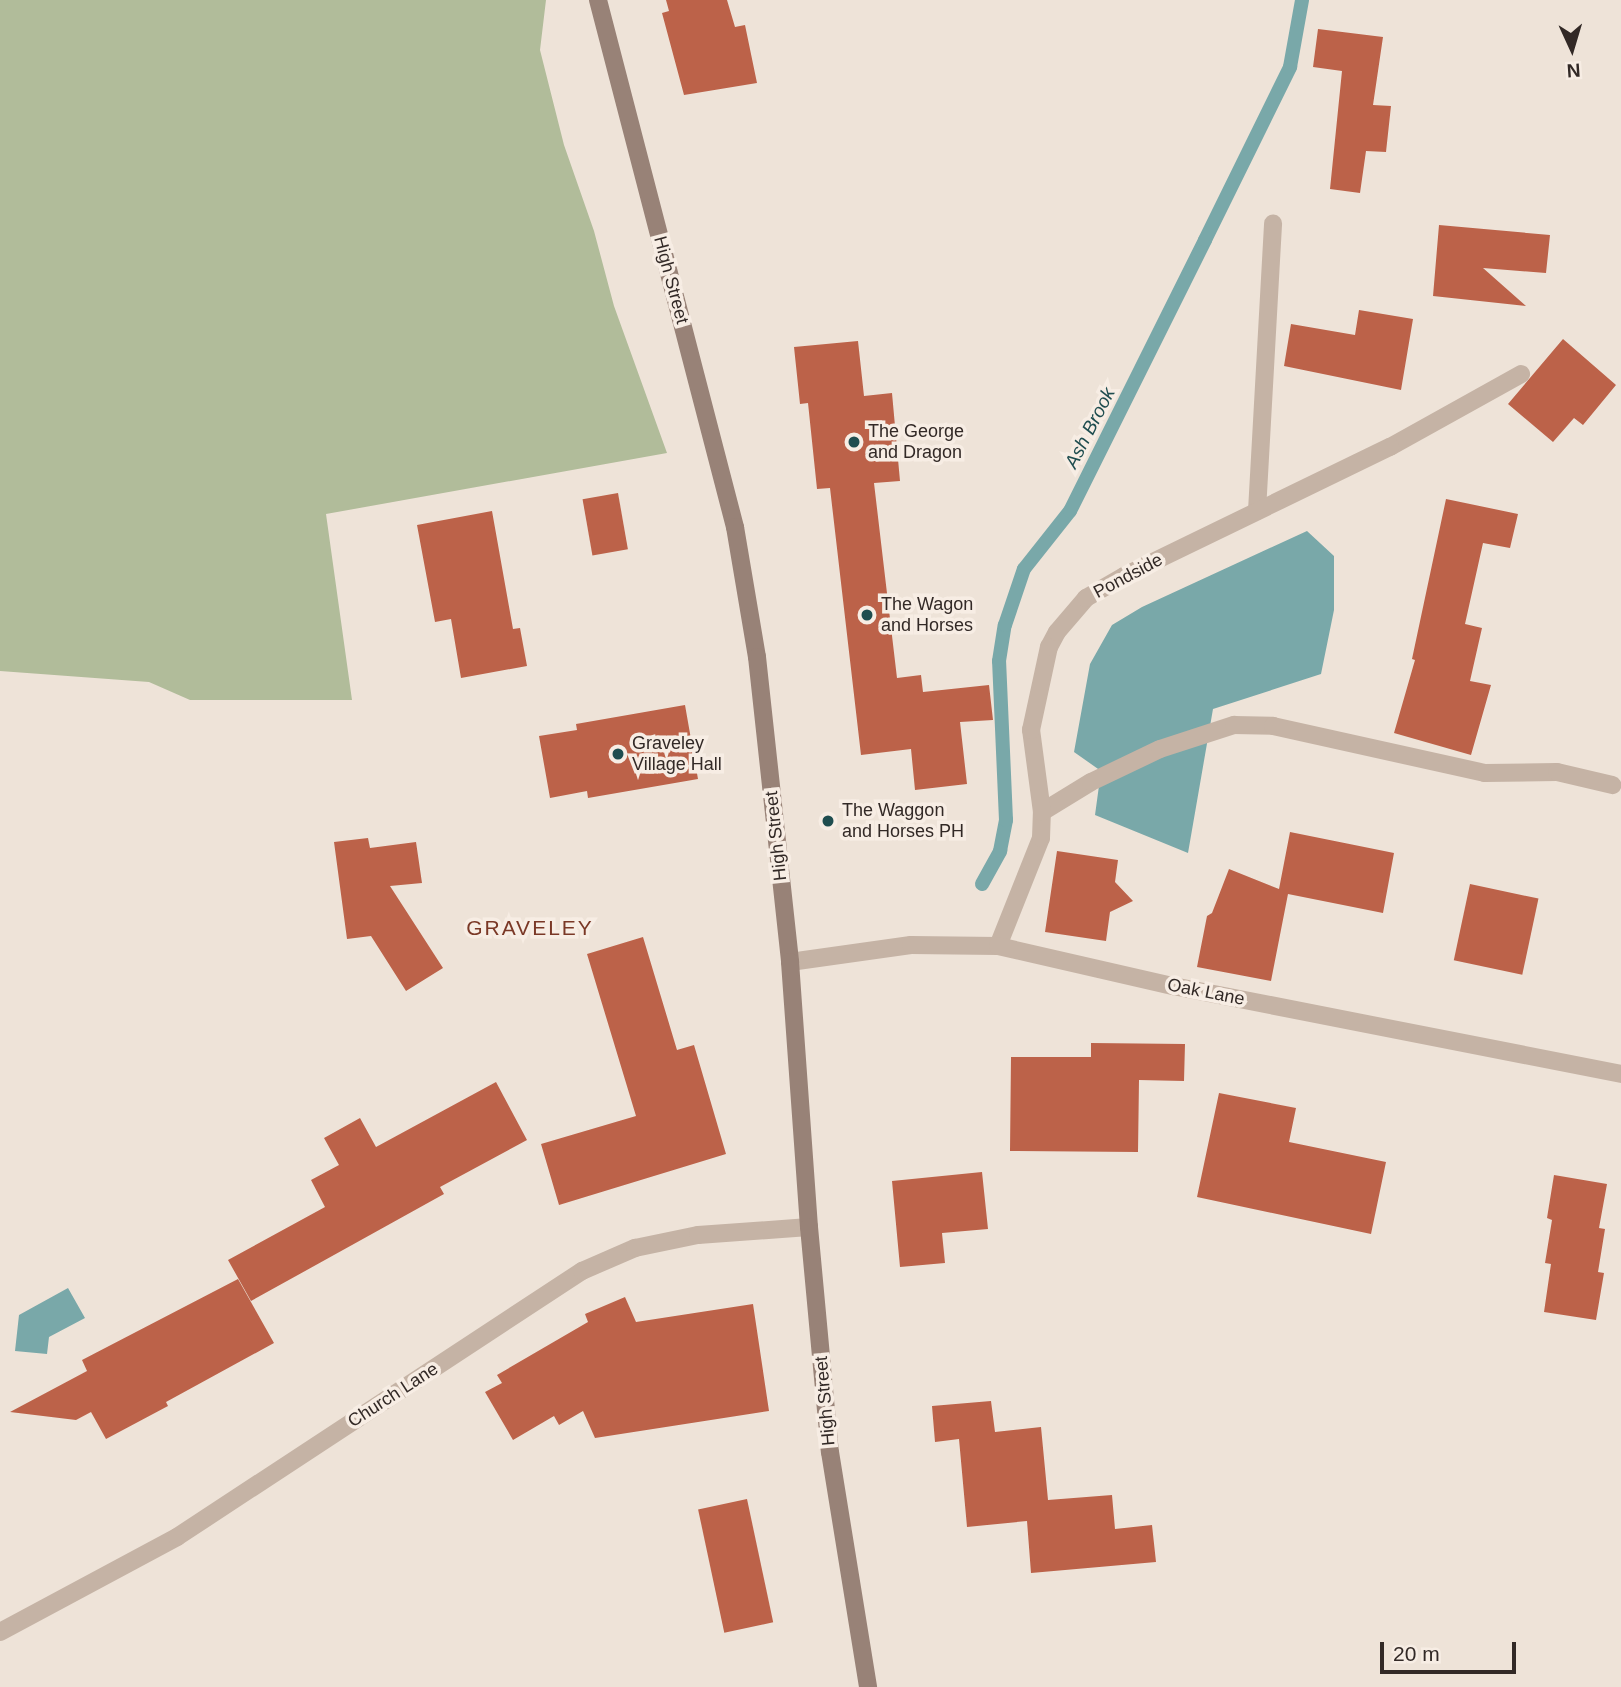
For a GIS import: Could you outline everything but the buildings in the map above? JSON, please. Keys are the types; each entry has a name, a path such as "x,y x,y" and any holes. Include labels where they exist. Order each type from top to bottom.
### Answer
{"main road":[{"name":"High Street","path":"598,0 735,527 757,657 790,962 809,1227 830,1452 868,1687"}],"street":[{"path":"1257,511 1273,223"},
{"name":"Pondside","path":"998,946 1041,838 1042,812 1031,730 1049,647 1057,632 1086,598 1124,576 1390,447 1521,374"},
{"path":"1042,812 1091,782 1160,749 1234,725 1273,726 1485,773 1557,772 1612,785"},
{"name":"Oak Lane","path":"790,962 925,944 998,946 1173,986 1621,1074"},
{"name":"Church Lane","path":"0,1632 177,1537 582,1271 635,1248 698,1235 809,1227"}],"green space":[{"path":"0,0 546,0 540,50 564,145 594,231 614,306 667,453 326,514 352,700 190,700 149,682 0,671"}],"water":[{"path":"1307,531 1334,556 1334,610 1321,674 1213,709 1188,853 1095,815 1101,771 1074,752 1090,664 1112,625 1142,607"},
{"path":"68,1288 85,1318 49,1337 47,1354 15,1351 19,1315"}],"waterway":[{"name":"Ash Brook","path":"982,884 1000,851 1006,820 999,661 1005,625 1024,569 1070,511 1290,67 1302,0"}],"place":[{"name":"The George and Dragon","path":"854,442"},
{"name":"The Wagon and Horses","path":"867,615"},
{"name":"Graveley Village Hall","path":"618,754"},
{"name":"The Waggon and Horses PH","path":"828,821"}],"district":[{"name":"GRAVELEY","path":"530,928"}]}
